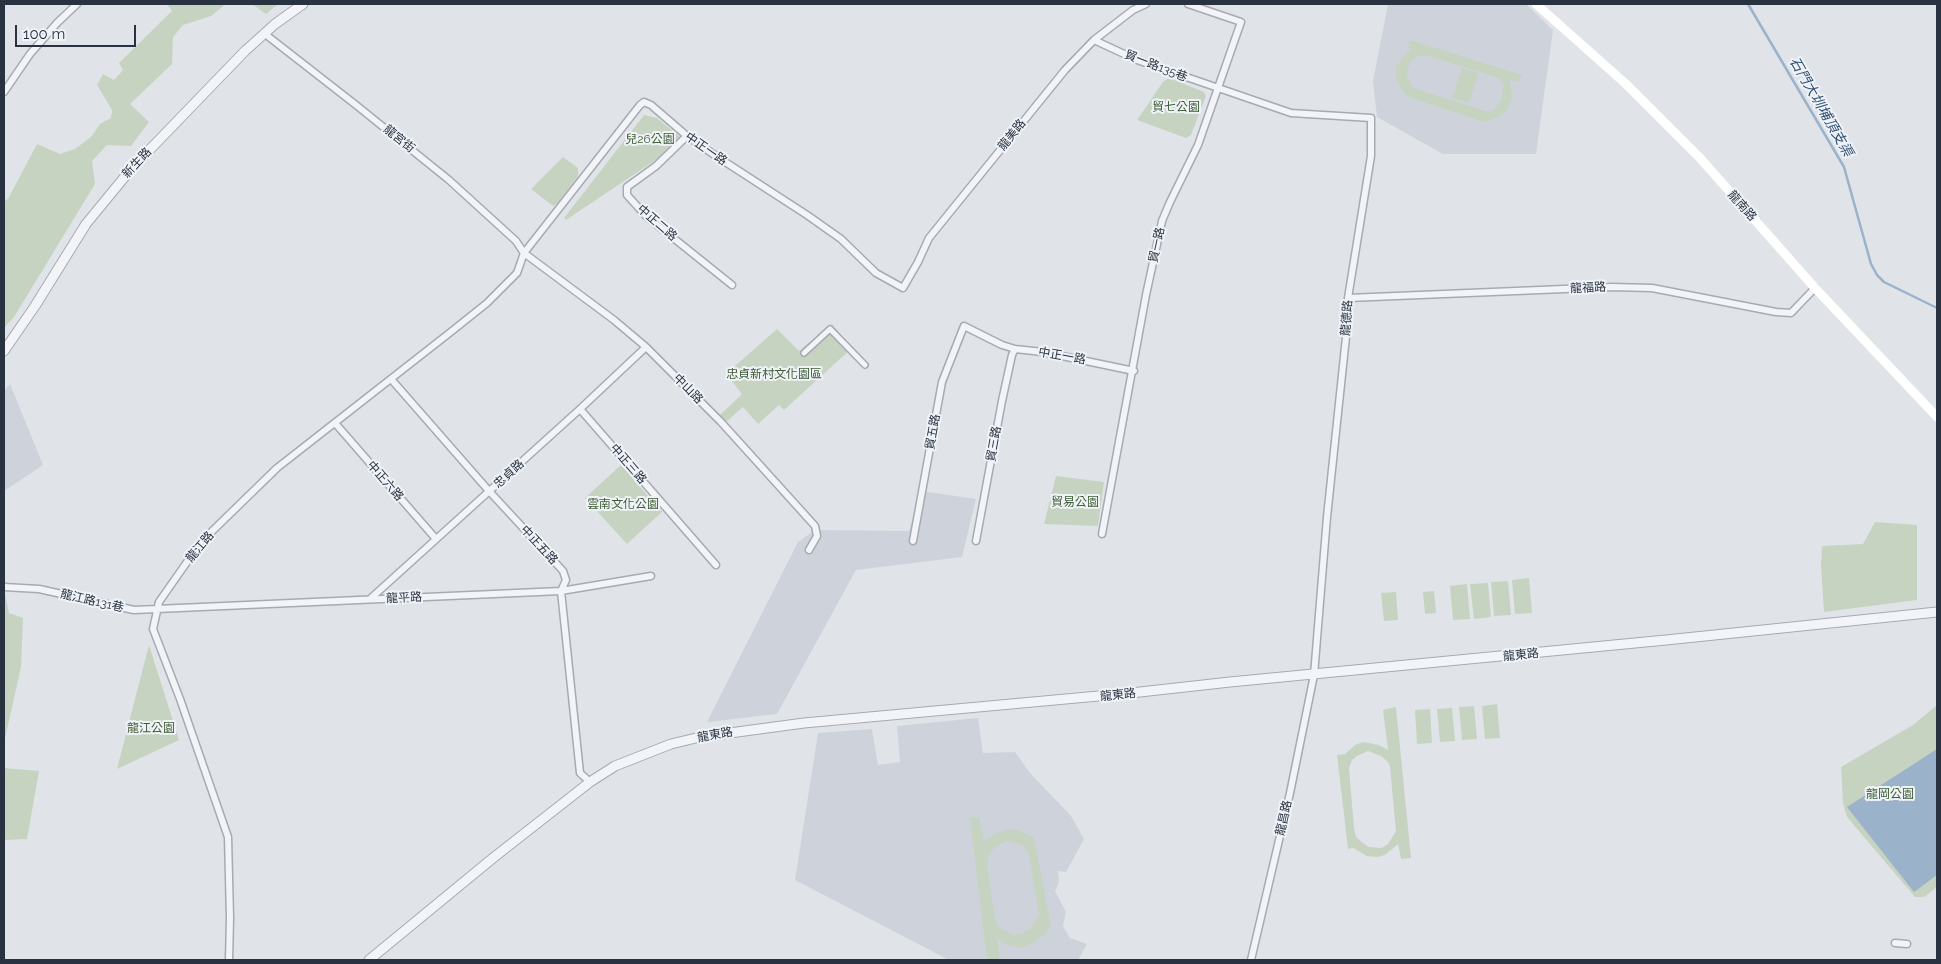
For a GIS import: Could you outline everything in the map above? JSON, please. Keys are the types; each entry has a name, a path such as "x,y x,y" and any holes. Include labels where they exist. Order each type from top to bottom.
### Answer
{"main road":[{"name":"龍南路","path":"1536,4 1626,84 1681,140 1815,288 1937,417"}],"street":[{"path":"4,92 30,54 57,23 78,4"},
{"name":"新生路","path":"4,351 35,306 86,224 105,199 132,168 236,60 275,24 303,4"},
{"name":"龍美路","path":"903,288 918,262 928,238 1065,70 1094,40 1132,10 1146,4"},
{"name":"貿一路","path":"1102,534 1112,473 1134,371 1146,295 1162,221 1198,145 1241,22 1188,4"},
{"name":"龍宮街","path":"265,34 449,180 516,241 524,253"},
{"name":"貿一路135巷","path":"1094,40 1137,60 1218,89"},
{"name":"龍德路","path":"1218,89 1291,113 1371,118 1371,156 1348,298 1346,337 1327,517 1314,675"},
{"name":"中正一路","path":"524,253 644,102 651,105 687,136 808,215 841,239 876,273 903,288"},
{"name":"中正二路","path":"687,136 656,166 627,187 627,195 646,216 732,284"},
{"name":"中山路","path":"524,253 614,320 646,347 721,422 815,526 817,536 809,550"},
{"name":"龍江路","path":"229,960 228,837 180,699 153,629 156,610 167,588 201,542 277,468 487,302 517,273 524,253"},
{"name":"龍福路","path":"1348,298 1636,287 1652,288 1776,312 1791,313 1815,288"},
{"name":"中正一路","path":"964,326 1015,349 1043,352 1134,371"},
{"name":"貿五路","path":"913,541 942,382 964,326"},
{"path":"804,352 830,329 865,364"},
{"name":"忠貞路","path":"370,599 646,347"},
{"name":"貿三路","path":"976,541 1002,401 1015,349"},
{"name":"中正五路","path":"391,379 489,491 563,571 566,580 561,591 580,773 590,782"},
{"name":"中正三路","path":"580,409 716,565"},
{"name":"中正六路","path":"335,423 436,539"},
{"name":"龍平路","path":"156,610 561,591 651,576"},
{"name":"龍江路131巷","path":"4,587 40,589 134,610 156,610"},
{"name":"龍東路","path":"369,960 590,782 615,766 671,744 732,732 804,723 1093,697 1937,612"},
{"name":"龍昌路","path":"1251,960 1292,785 1314,675"},
{"path":"1895,943 1907,944"}],"shaded area":[{"path":"1388,4 1526,4 1553,30 1536,154 1443,154 1377,117 1373,81"},
{"path":"10,384 43,465 4,491 4,391"},
{"path":"921,491 976,499 962,557 856,570 777,714 707,722 798,542 815,530 909,531"},
{"path":"978,718 983,753 1015,752 1030,773 1071,816 1084,839 1066,872 1058,871 1059,882 1055,891 1066,912 1063,926 1070,938 1087,944 1078,960 949,960 795,880 818,733 872,729 878,765 900,762 897,726"}],"green space":[{"path":"167,4 226,4 211,16 183,25 173,37 172,64 130,104 149,122 131,146 107,145 92,161 95,184 14,317 4,328 4,201 8,199 37,144 60,154 75,149 92,136 100,124 111,118 112,110 97,85 103,74 114,80 123,70 119,63 172,11"},
{"path":"252,4 278,4 266,14"},
{"path":"1410,40 1522,75 1519,82 1510,80 1512,96 1505,112 1499,117 1484,122 1408,97 1396,78 1396,67 1406,53 1412,49 1408,48","holes":["1425,55 1499,78 1503,86 1502,100 1492,111 1486,111 1413,88 1407,76 1412,60 1418,56"]},
{"path":"1462,68 1479,73 1469,103 1452,98"},
{"name":"貿七公園","path":"1169,78 1204,92 1206,96 1191,135 1186,138 1137,120 1163,82"},
{"name":"兒26公園","path":"644,115 657,118 680,137 678,145 566,220 564,218"},
{"path":"563,157 578,168 578,176 558,203 553,206 531,189"},
{"name":"忠貞新村文化園區","path":"832,324 852,348 784,410 779,405 758,424 743,407 725,423 719,416 742,394 726,374 777,329 799,351"},
{"name":"雲南文化公園","path":"621,465 662,512 627,544 585,498"},
{"name":"貿易公園","path":"1056,476 1104,482 1098,526 1044,524"},
{"path":"1875,522 1917,525 1917,600 1824,612 1821,566 1822,546 1863,544"},
{"path":"1529,578 1532,613 1515,614 1512,580"},
{"path":"1508,581 1511,615 1494,616 1491,582"},
{"path":"1488,583 1491,617 1474,619 1470,584"},
{"path":"1467,584 1470,619 1453,620 1450,586"},
{"path":"1434,591 1436,613 1425,614 1423,592"},
{"path":"1396,592 1398,620 1384,621 1381,593"},
{"path":"5,593 9,613 23,618 21,667 4,743"},
{"name":"龍江公園","path":"149,645 179,740 117,769"},
{"path":"1497,704 1500,738 1485,739 1482,706"},
{"name":"龍岡公園","path":"1937,705 1937,887 1924,897 1915,897 1847,817 1843,803 1841,767 1913,725"},
{"path":"1474,706 1477,739 1462,740 1459,707"},
{"path":"1396,707 1411,858 1401,859 1398,844 1385,855 1377,857 1367,856 1353,848 1348,849 1337,755 1345,754 1355,745 1363,742 1379,745 1388,750 1383,710","holes":["1368,751 1381,756 1388,762 1390,767 1396,831 1388,844 1381,848 1369,847 1356,837 1349,768 1352,760"]},
{"path":"1452,708 1455,741 1440,742 1437,709"},
{"path":"1430,709 1432,743 1417,744 1415,710"},
{"path":"4,768 39,771 27,839 4,840"},
{"path":"979,817 984,841 994,834 1008,829 1019,830 1034,838 1051,926 1044,935 1033,943 1021,948 1006,945 998,938 999,960 987,960 970,818","holes":["1006,841 1022,845 1029,854 1039,915 1030,929 1013,935 999,927 995,919 987,865 989,855 994,848"]}],"water":[{"name":"龍岡公園","path":"1937,749 1937,875 1914,892 1847,807"}],"waterway":[{"name":"石門大圳埔頂支渠","path":"1748,4 1844,167 1871,264 1877,275 1884,282 1937,308"}]}
